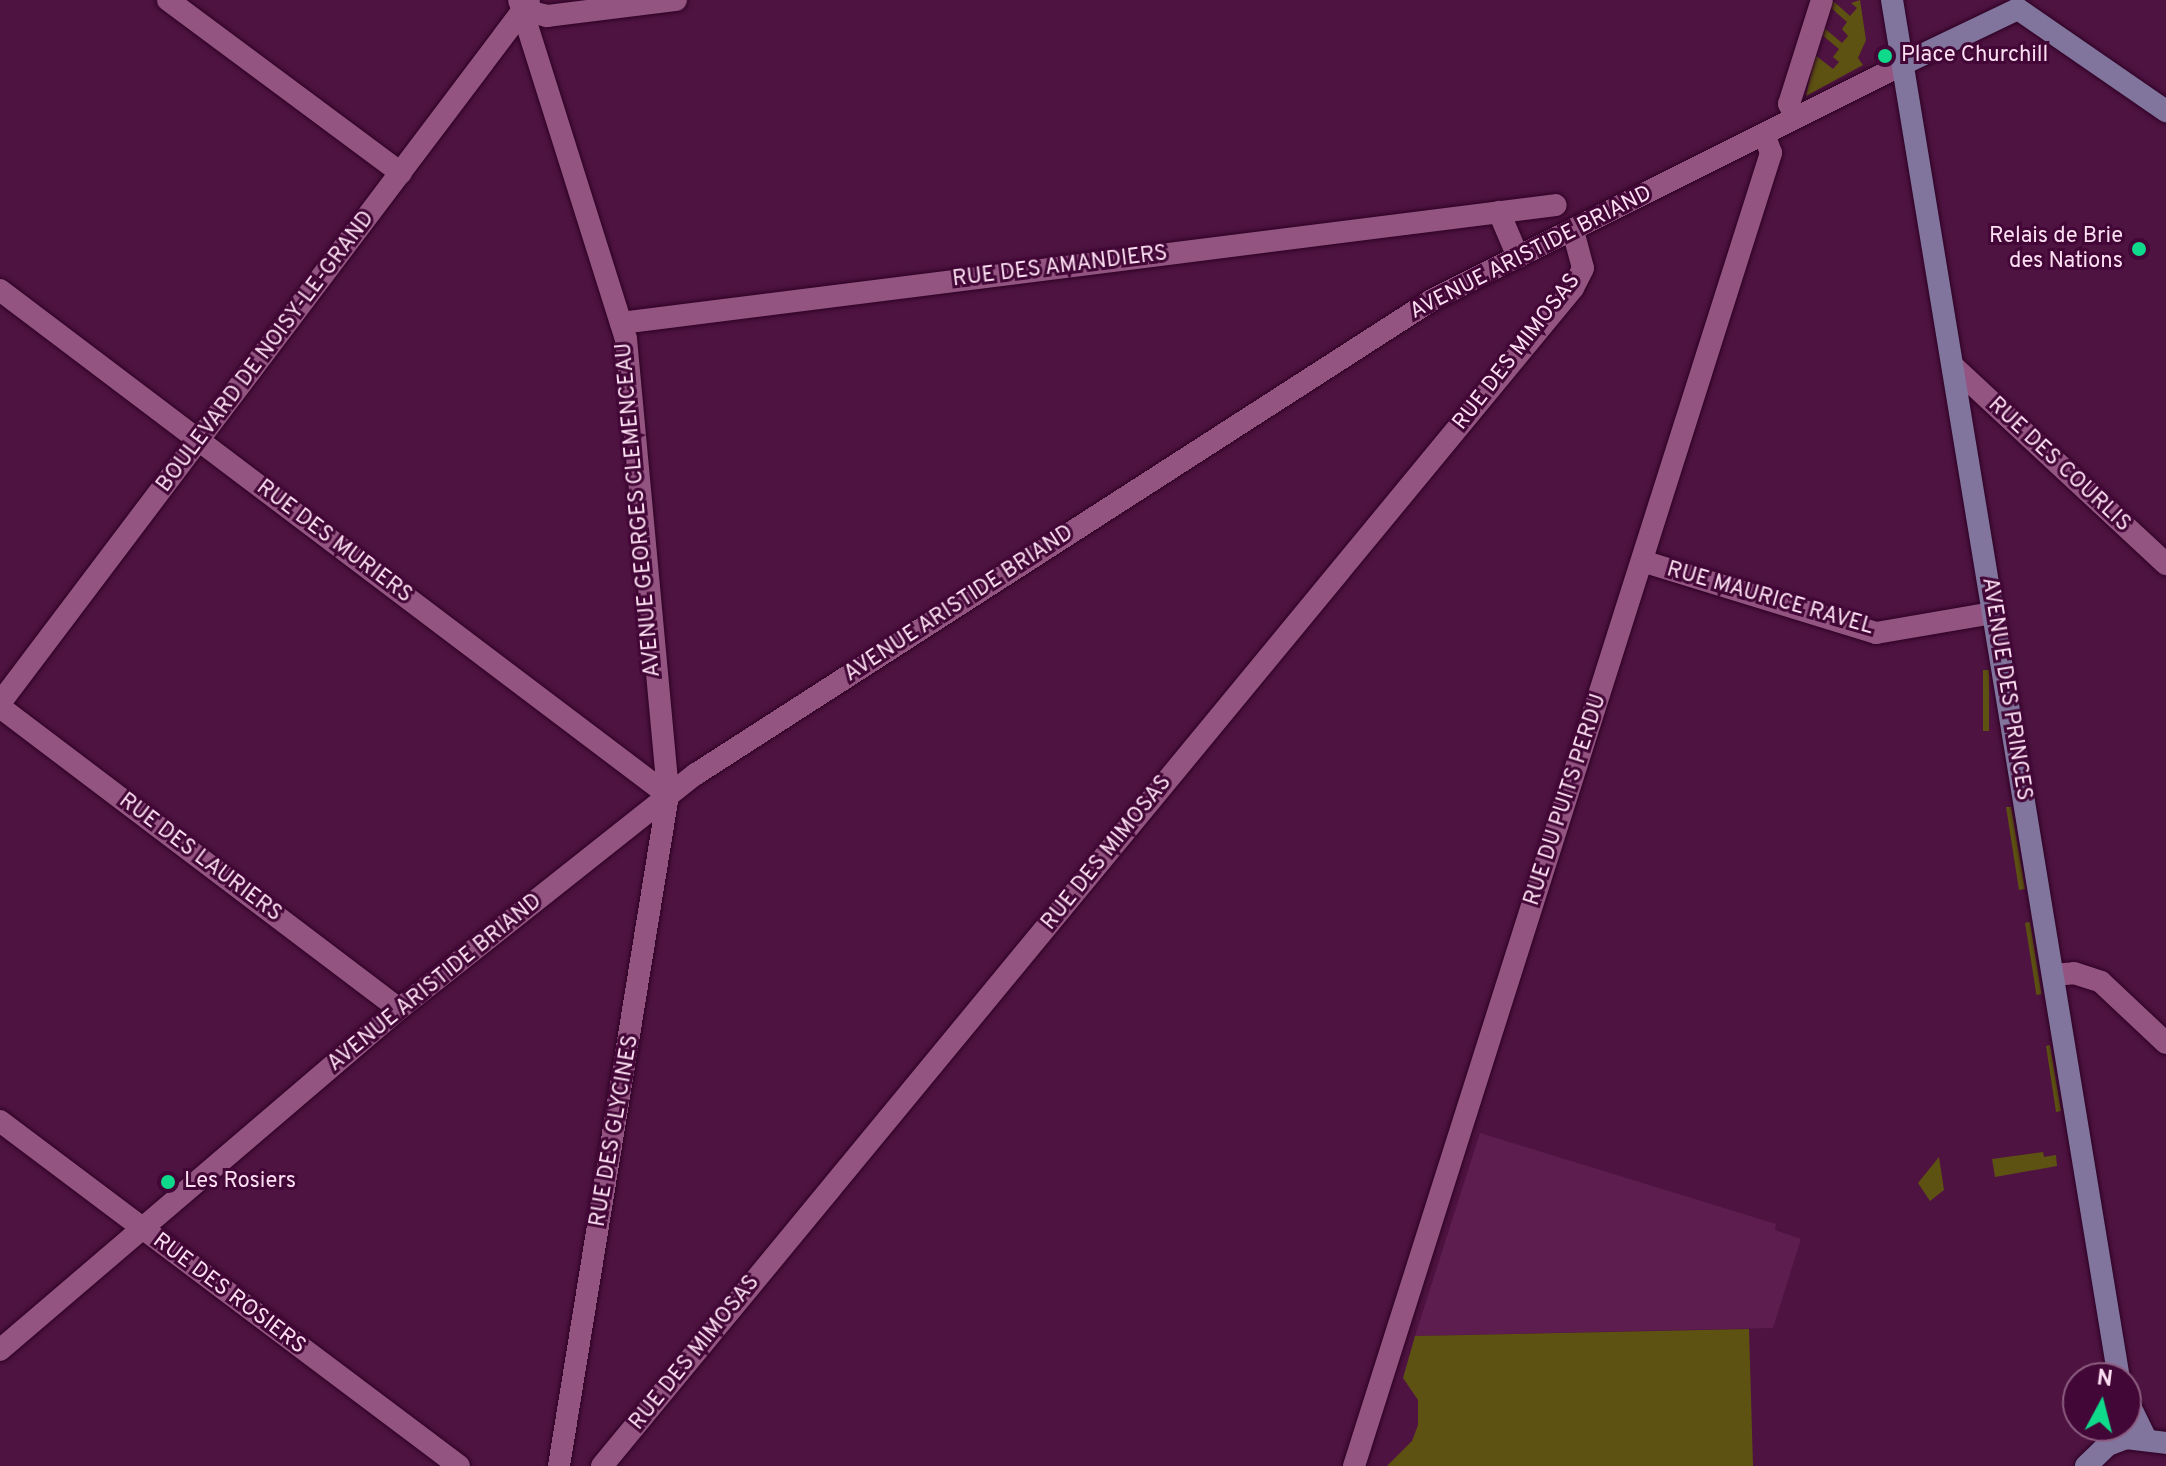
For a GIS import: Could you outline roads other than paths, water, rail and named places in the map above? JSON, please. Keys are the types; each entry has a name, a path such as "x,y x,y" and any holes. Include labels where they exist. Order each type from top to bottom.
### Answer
{"main road":[{"name":"AVENUE DES PRINCES","path":"1892,0 2116,1362"},
{"name":"AVENUE ARISTIDE BRIAND","path":"1903,64 2018,9 2166,111"},
{"path":"2142,1420 2156,1440"},
{"path":"2086,1466 2106,1442"}],"street":[{"path":"168,0 401,173"},
{"path":"524,3 547,16 676,0"},
{"path":"1796,117 1789,104 1822,0"},
{"name":"BOULEVARD DE NOISY-LE-GRAND","path":"0,705 401,173 524,3"},
{"name":"AVENUE GEORGES CLEMENCEAU","path":"524,3 621,323 668,795"},
{"name":"AVENUE ARISTIDE BRIAND","path":"0,1350 399,1009 668,795 1432,300 1903,64"},
{"name":"RUE DU PUITS PERDU","path":"1354,1466 1771,153 1764,134"},
{"name":"RUE DES AMANDIERS","path":"621,323 1556,205"},
{"path":"1499,212 1518,257"},
{"name":"RUE DES MIMOSAS","path":"602,1466 1573,288 1583,268 1573,231"},
{"name":"RUE DES MURIERS","path":"0,290 668,795"},
{"name":"RUE DES COURLIS","path":"1953,366 2166,564"},
{"name":"RUE MAURICE RAVEL","path":"1642,561 1876,633 1993,613"},
{"name":"RUE DES LAURIERS","path":"0,705 399,1009"},
{"name":"RUE DES GLYCINES","path":"559,1466 668,795"},
{"path":"2053,975 2074,973 2101,982 2166,1043"},
{"name":"RUE DES ROSIERS","path":"0,1121 459,1466"}],"place":[{"name":"Place Churchill","path":"1885,56"},
{"name":"Relais de Brie des Nations","path":"2139,249"},
{"name":"Les Rosiers","path":"168,1182"}]}
